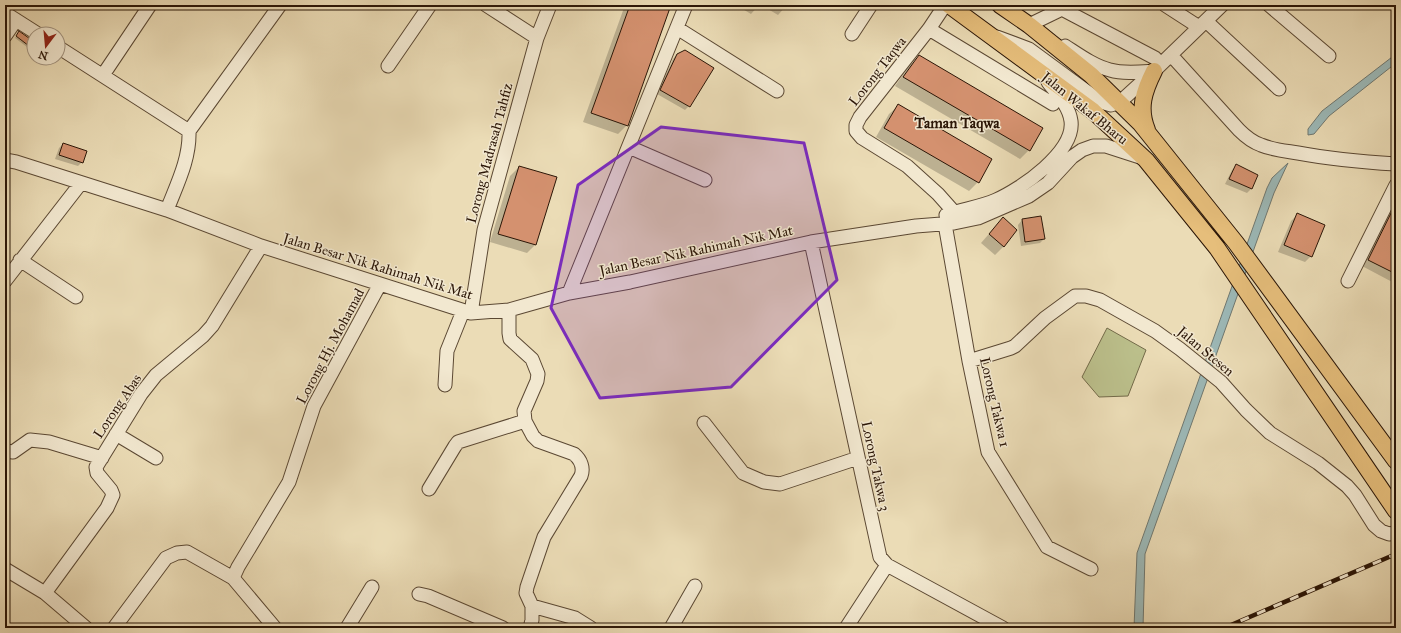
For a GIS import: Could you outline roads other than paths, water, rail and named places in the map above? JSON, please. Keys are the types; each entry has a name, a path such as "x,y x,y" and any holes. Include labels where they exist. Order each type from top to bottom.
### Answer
{"main road":[{"name":"Jalan Wakaf Bharu","path":"949,5 1094,111 1146,160 1217,248 1259,312 1396,511"},
{"name":"Jalan Wakaf Bharu","path":"1001,5 1029,25 1091,75 1120,102 1148,133 1236,242 1396,461"},
{"path":"1148,133 1144,122 1142,103 1146,86 1158,68"}],"street":[{"path":"103,75 150,5"},
{"path":"167,210 186,161 189,145 189,131 280,5"},
{"path":"388,66 430,5"},
{"path":"486,5 537,38"},
{"name":"Lorong Madrasah Tahfiz","path":"445,385 447,351 467,312 484,230 537,38 550,5"},
{"path":"569,293 686,5"},
{"path":"852,34 870,5"},
{"name":"Lorong Taqwa","path":"945,5 929,29 860,117 856,124 856,131 862,138 906,166 938,194 954,212"},
{"path":"1165,5 1202,24 1279,89"},
{"path":"990,34 1023,46 1101,102 1111,105 1120,102 1158,68 1222,5"},
{"path":"1269,5 1329,56"},
{"path":"1029,25 1063,7 1154,58 1158,68"},
{"path":"5,36 10,16 26,26"},
{"name":"Jalan Wakaf Bharu","path":"1029,25 1092,63 1110,70 1128,72 1158,68"},
{"path":"677,28 777,91"},
{"path":"929,29 1053,104"},
{"path":"66,51 189,131"},
{"path":"1171,55 1239,130 1249,140 1261,146 1331,159 1396,164"},
{"name":"Jalan Besar Nik Rahimah Nik Mat","path":"916,226 954,212 978,206 997,199 1020,187 1038,173 1062,149 1067,142 1071,131 1071,122 1062,100 1041,72"},
{"name":"Jalan Besar Nik Rahimah Nik Mat","path":"5,160 16,162 167,210 261,246 467,312 509,310 569,293 630,282 811,242 916,226 945,224 978,218 1030,196 1048,183 1072,157 1082,150 1094,146 1106,146 1119,149 1146,160"},
{"path":"629,147 705,180"},
{"path":"5,281 81,183"},
{"path":"1348,282 1396,185"},
{"name":"Lorong Takwa 1","path":"945,224 969,361 988,452 1047,548 1091,569"},
{"name":"Lorong Takwa 3","path":"811,242 878,553 887,565"},
{"name":"Lorong Abas","path":"45,593 111,501 111,490 97,473 96,467 116,434 141,394 156,375 203,336 212,326 261,246"},
{"path":"20,260 76,297"},
{"name":"Lorong Hj. Mohamad","path":"232,578 289,482 314,406 380,284"},
{"name":"Jalan Stesen","path":"969,361 1011,348 1018,344 1045,318 1075,296 1086,296 1100,300 1155,331 1180,349 1212,375 1270,433 1318,463 1347,486 1355,495 1374,525 1381,531 1389,534 1396,532"},
{"path":"509,310 508,333 510,339 532,359 538,374 537,381 524,411 525,421 533,436 538,441 574,454 579,458 582,468 581,476 544,537 526,589 526,593 532,606 532,620 530,628"},
{"path":"430,489 458,442 525,421"},
{"path":"704,423 743,473 764,482 780,484 858,458"},
{"path":"116,434 156,458"},
{"path":"5,451 13,452 30,440 49,442 102,458"},
{"path":"114,628 166,558 177,553 187,552 232,578 275,628"},
{"path":"846,628 887,565 1003,628"},
{"path":"5,569 45,593 86,628"},
{"path":"671,628 694,586"},
{"path":"347,628 372,587"},
{"path":"419,594 428,596 503,628"},
{"path":"532,606 575,618 591,628"}],"water":[{"path":"1396,54 1396,63 1329,116 1314,134 1308,135 1308,129 1322,111"},
{"path":"1288,163 1274,193 1145,554 1143,628 1134,628 1137,553 1267,188 1272,178"}],"railway":[{"path":"1224,628 1396,554"}],"district":[{"name":"Taman Taqwa","path":"957,123"}]}
